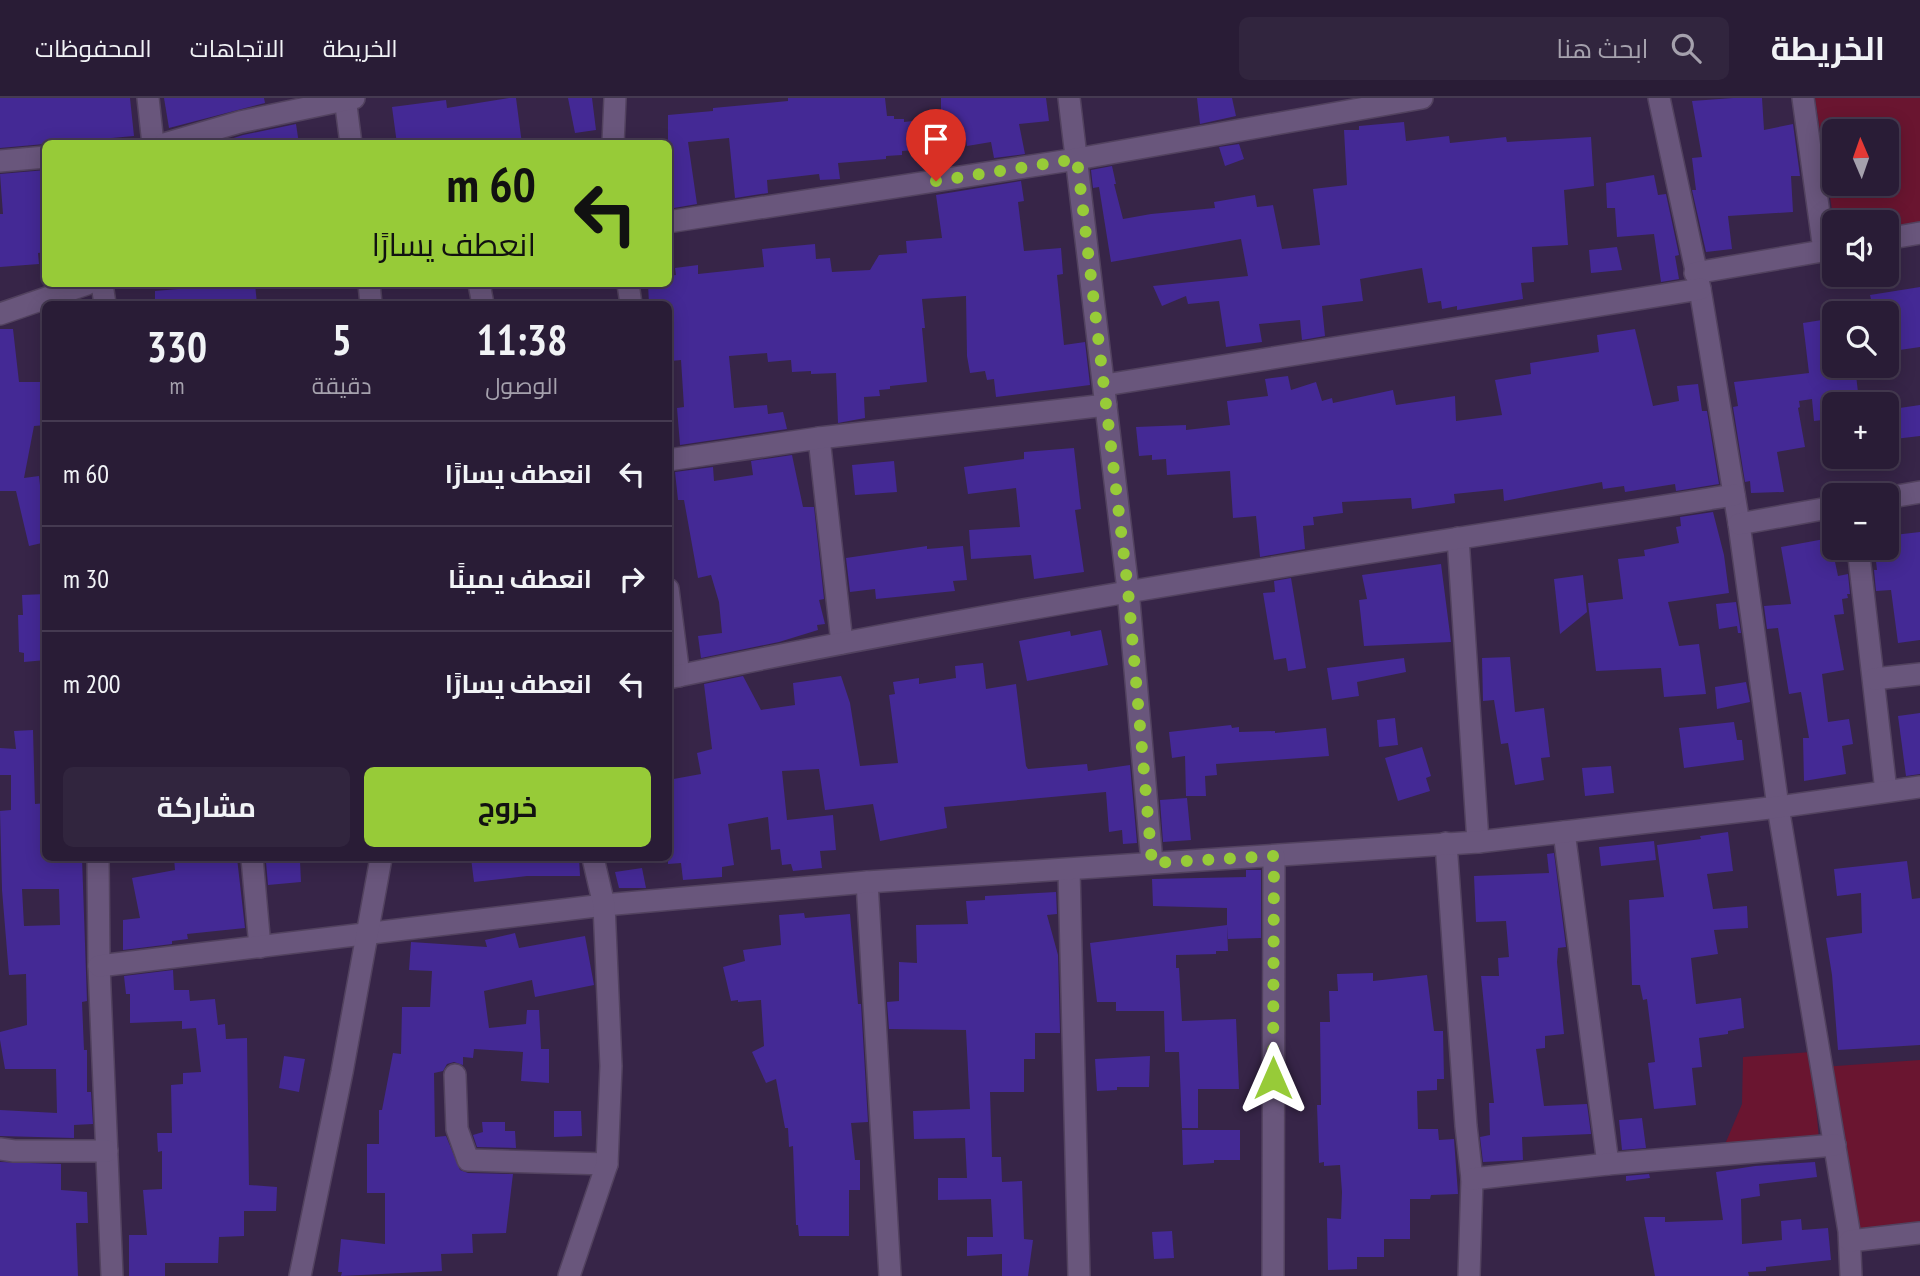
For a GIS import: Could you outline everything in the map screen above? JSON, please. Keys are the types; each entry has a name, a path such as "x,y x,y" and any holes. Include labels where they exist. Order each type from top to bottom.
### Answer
{"street":[{"path":"148,98 153,140"},
{"path":"178,140 240,122 348,98 351,140"},
{"path":"612,140 615,98"},
{"path":"1069,98 1128,590 1152,863"},
{"path":"672,221 1077,159 1422,98"},
{"path":"1659,98 1698,281 1739,524 1778,807 1850,1241 1851,1276"},
{"path":"1803,98 1822,210"},
{"path":"0,161 42,156"},
{"path":"1899,237 1920,233"},
{"path":"672,459 1105,395 1698,281 1822,252"},
{"path":"0,314 78,287"},
{"path":"819,438 842,643"},
{"path":"1899,496 1920,492"},
{"path":"672,648 674,677 1128,590 1734,495"},
{"path":"1739,524 1822,509"},
{"path":"1458,538 1478,842"},
{"path":"1859,560 1886,791"},
{"path":"1874,679 1920,674"},
{"path":"99,966 604,905 867,882 1478,842 1778,807 1920,787"},
{"path":"1564,832 1608,1164"},
{"path":"1446,843 1472,1179 1469,1276"},
{"path":"1273,1276 1274,856"},
{"path":"98,861 99,966 112,1276"},
{"path":"251,861 260,947"},
{"path":"300,1276 342,1072 380,861"},
{"path":"569,1276 607,1164 611,1066 604,905 594,861"},
{"path":"1069,870 1079,1276"},
{"path":"867,882 890,1276"},
{"path":"455,1075 457,1129 468,1160 607,1164"},
{"path":"1472,1179 1608,1164 1835,1145"},
{"path":"0,1149 14,1152 107,1151"},
{"path":"1850,1241 1920,1233"}],"shaded area":[{"path":"1815,98 1920,98 1920,225 1899,231 1899,210 1832,210 1830,196 1899,196 1899,119 1822,119 1822,144"},
{"path":"1811,1052 1819,1139 1723,1149 1742,1104 1743,1057"},
{"path":"1920,1060 1920,1222 1849,1231 1822,1067"}],"building":[{"path":"0,98 130,98 134,136 42,140 42,144 0,148"},
{"path":"164,98 264,98 265,103 169,128"},
{"path":"516,98 521,140 396,140 392,107 446,100 447,108"},
{"path":"568,98 592,98 596,130 575,133"},
{"path":"788,98 885,98 887,116 904,119 904,122 941,118 941,98 1046,98 1049,121 1019,124 1025,154 994,158 991,142 967,146 966,140 926,146 926,149 902,151 902,155 886,156 886,159 838,163 840,179 820,180 819,174 767,180 768,193 735,198 729,138 688,142 697,204 672,208 672,140 668,140 668,115 788,101"},
{"path":"1197,98 1232,98 1236,116 1200,124"},
{"path":"1762,98 1764,130 1793,124 1800,176 1791,176 1793,212 1728,216 1732,249 1706,252 1692,190 1696,190 1692,158 1702,157 1692,101"},
{"path":"1404,122 1406,141 1449,136 1450,143 1506,137 1507,142 1591,137 1594,186 1564,190 1568,245 1532,247 1534,282 1521,283 1523,299 1457,310 1457,306 1442,309 1441,301 1428,303 1422,268 1360,279 1363,301 1322,306 1325,336 1302,340 1300,320 1259,324 1262,342 1226,347 1219,301 1188,304 1186,296 1162,306 1153,286 1248,276 1241,239 1111,262 1099,187 1093,188 1091,170 1112,166 1123,219 1215,208 1214,202 1255,195 1257,207 1273,205 1282,249 1320,245 1313,189 1347,185 1344,130"},
{"path":"296,124 298,140 227,140"},
{"path":"1239,144 1244,159 1225,166 1219,147"},
{"path":"42,170 42,252 38,253 39,264 0,267 0,214 3,214 0,174"},
{"path":"1654,175 1658,195 1666,194 1679,255 1675,256 1679,279 1661,282 1654,234 1617,237 1615,208 1607,208 1606,183"},
{"path":"1021,181 1024,201 1018,202 1024,251 1061,248 1063,274 1057,275 1064,345 1085,342 1090,385 996,397 994,379 987,380 985,371 970,373 967,356 966,296 922,299 927,382 890,386 890,389 879,390 880,396 864,397 865,418 838,423 836,373 792,372 791,360 768,362 767,353 729,356 734,408 767,405 768,414 783,412 787,429 680,445 677,408 684,407 681,360 672,361 672,301 649,301 648,287 672,287 675,268 698,265 698,274 764,267 762,249 815,244 816,259 830,258 832,272 870,270 879,255 907,253 906,241 942,238 936,195"},
{"path":"1617,247 1622,270 1591,273 1589,250"},
{"path":"201,287 255,287 257,301 155,301 155,291"},
{"path":"1920,287 1920,347 1899,350 1899,301 1871,301 1870,295"},
{"path":"1822,320 1822,378 1856,378 1858,392 1822,392 1822,420 1814,421 1812,399 1799,401 1805,447 1777,452 1784,492 1751,493 1750,481 1745,482 1733,407 1738,406 1734,382 1809,373 1803,323"},
{"path":"0,329 13,329 19,382 42,382 42,425 34,426 24,478 39,476 42,543 29,546 16,491 0,491"},
{"path":"1635,329 1653,406 1679,401 1677,386 1698,384 1702,411 1707,411 1719,484 1676,491 1675,484 1625,492 1624,486 1603,489 1602,482 1504,501 1503,489 1454,494 1455,503 1412,509 1411,498 1342,502 1343,513 1313,517 1314,525 1303,526 1305,549 1260,557 1256,516 1233,518 1230,471 1167,475 1166,459 1152,460 1152,455 1139,456 1136,427 1186,425 1186,430 1230,425 1227,401 1268,396 1265,379 1288,376 1291,390 1316,382 1322,401 1332,398 1333,403 1393,390 1396,405 1455,396 1456,421 1502,415 1495,380 1531,374 1530,363 1599,352 1597,335"},
{"path":"1920,405 1920,436 1899,438 1899,408"},
{"path":"1074,448 1081,509 1075,510 1084,572 1034,579 1031,555 971,559 969,530 1020,527 1016,488 968,494 964,467 1024,459 1024,452"},
{"path":"792,455 803,507 814,507 824,599 819,600 825,624 817,625 818,630 779,642 701,658 698,636 722,633 719,602 711,575 698,578 684,500 678,500 675,472 713,467 714,481 753,475 751,461"},
{"path":"894,461 897,492 855,495 852,465"},
{"path":"1713,512 1724,555 1729,593 1668,602 1679,646 1699,644 1706,694 1664,697 1661,668 1596,671 1588,603 1623,599 1618,559 1645,556 1644,550 1679,543 1676,527 1681,526 1680,517"},
{"path":"1920,532 1920,640 1898,643 1891,590 1876,591 1874,570 1877,570 1876,561 1899,560 1899,534"},
{"path":"1822,539 1822,560 1835,560 1838,576 1848,574 1850,594 1847,594 1848,598 1842,599 1844,614 1834,615 1844,670 1822,674 1828,722 1849,719 1853,744 1842,746 1846,774 1804,781 1803,738 1809,738 1801,692 1789,694 1778,628 1767,629 1764,606 1791,604 1781,547"},
{"path":"927,546 927,549 963,546 967,580 953,581 955,591 876,599 875,589 850,592 846,558"},
{"path":"1441,564 1451,642 1364,646 1359,600 1367,599 1362,575"},
{"path":"1583,575 1587,612 1560,634 1554,579"},
{"path":"1291,578 1306,668 1288,671 1286,658 1274,660 1263,593 1275,592 1274,581"},
{"path":"42,594 42,660 24,662 24,653 19,652 18,615 23,615 22,595"},
{"path":"1736,602 1741,633 1738,633 1737,626 1719,629 1716,604"},
{"path":"1101,630 1108,665 1027,681 1019,641 1070,631 1071,636"},
{"path":"1510,657 1515,712 1544,708 1550,757 1541,758 1544,780 1515,785 1508,743 1501,744 1494,700 1483,701 1482,658"},
{"path":"1404,658 1406,672 1357,682 1359,696 1332,700 1327,668"},
{"path":"983,663 986,689 1016,684 1028,769 1087,764 1088,771 1130,765 1137,843 1123,844 1122,830 1109,832 1106,792 944,807 947,828 880,841 873,804 825,810 819,769 782,771 787,820 833,815 836,850 820,851 822,868 793,871 791,864 782,865 780,849 771,850 768,817 728,824 734,865 722,867 722,877 683,880 681,863 668,864 668,861 672,861 672,779 701,774 697,753 712,749 704,684 743,676 761,710 795,705 793,683 841,676 850,703 860,766 898,763 889,695 895,694 893,682 919,678 919,684 956,678 955,666"},
{"path":"1746,682 1750,702 1717,709 1715,687"},
{"path":"1920,713 1920,774 1906,776 1898,716"},
{"path":"1395,718 1398,745 1379,747 1377,720"},
{"path":"1734,722 1737,740 1742,740 1744,760 1684,768 1679,728"},
{"path":"1231,725 1232,728 1239,727 1239,732 1275,733 1326,728 1329,756 1216,764 1217,775 1205,776 1206,796 1186,796 1185,756 1172,758 1169,732"},
{"path":"33,730 35,804 42,803 42,861 82,861 87,1001 82,1002 84,1050 87,1050 87,1092 91,1092 93,1124 74,1125 74,1138 0,1136 0,1110 57,1113 56,1069 5,1069 0,1040 0,1032 27,1025 26,974 9,975 2,890 0,811 11,810 11,775 0,775 0,748 16,749 14,731","holes":["22,889 59,889 60,925 24,926"]},
{"path":"1422,747 1431,776 1426,778 1430,791 1398,801 1385,758"},
{"path":"1611,766 1614,793 1585,796 1582,768"},
{"path":"1187,798 1191,840 1163,842 1160,800"},
{"path":"1728,832 1733,871 1707,874 1713,909 1747,906 1748,928 1714,930 1718,954 1691,958 1696,1004 1741,998 1744,1028 1728,1031 1728,1034 1699,1038 1702,1067 1692,1068 1696,1105 1654,1109 1648,1063 1655,1062 1647,999 1643,1000 1640,985 1632,985 1629,900 1664,897 1657,845"},
{"path":"1654,841 1656,860 1601,866 1599,847"},
{"path":"1554,853 1566,947 1558,948 1557,962 1564,1034 1545,1036 1545,1048 1536,1049 1544,1106 1587,1104 1591,1134 1522,1137 1523,1160 1483,1162 1480,1137 1490,1135 1489,1103 1494,1103 1481,976 1499,976 1498,958 1509,957 1506,921 1476,922 1474,876 1549,873 1547,854"},
{"path":"174,861 237,861 245,928 187,934 188,939 172,941 172,944 123,950 123,920 140,918 132,878 175,870"},
{"path":"300,861 301,882 268,885 266,862"},
{"path":"471,861 579,861 580,876 527,876 474,882"},
{"path":"1907,861 1912,899 1920,898 1920,1045 1838,1050 1826,938 1862,933 1861,893 1837,896 1834,869"},
{"path":"642,868 646,888 619,888 615,872"},
{"path":"1246,870 1261,870 1261,938 1228,939 1227,926 1228,951 1176,955 1182,1021 1236,1019 1239,1089 1198,1089 1198,1128 1182,1128 1179,1052 1165,1052 1164,1011 1116,1011 1116,1002 1097,1002 1090,943 1227,925 1227,908 1153,906 1152,879 1246,877"},
{"path":"1056,892 1057,914 1047,915 1058,955 1060,1033 1035,1033 1035,1059 1024,1059 1024,1092 990,1092 992,1157 1001,1157 1002,1182 1022,1181 1024,1239 1033,1240 1028,1276 1002,1276 1002,1254 967,1256 967,1237 993,1237 991,1199 938,1200 938,1178 967,1178 965,1138 914,1139 913,1111 970,1109 966,1030 889,1029 887,1002 899,1001 899,962 917,963 916,925 968,924 966,901 985,900 985,896"},
{"path":"804,913 805,918 850,914 858,1004 861,1004 868,1122 851,1123 855,1160 860,1160 860,1190 849,1190 849,1236 799,1236 796,1225 793,1146 789,1147 788,1128 785,1128 776,1079 766,1083 752,1052 764,1046 761,1000 731,1001 723,967 745,961 743,950 781,945 779,915"},
{"path":"515,933 519,948 585,936 594,985 535,997 532,980 484,991 489,1028 526,1024 527,1010 539,1010 541,1049 549,1049 549,1083 521,1081 523,1052 474,1049 473,1058 463,1057 463,1065 454,1062 447,1064 443,1071 434,1073 435,1137 446,1136 460,1170 468,1173 513,1174 506,1233 472,1234 473,1253 441,1254 442,1271 341,1276 342,1272 338,1272 341,1239 385,1244 385,1193 367,1193 367,1144 379,1144 379,1110 382,1110 393,1053 401,1054 402,1007 430,1007 432,971 409,970 411,942 487,947 485,940"},
{"path":"173,970 174,990 189,990 190,1001 215,999 218,1025 225,1024 226,1039 247,1038 249,1185 277,1187 276,1211 244,1211 244,1236 219,1237 218,1263 165,1263 165,1276 129,1276 129,1235 147,1235 143,1190 162,1189 162,1151 158,1152 157,1133 172,1133 171,1085 183,1084 183,1073 201,1072 196,1028 182,1029 182,1021 130,1023 130,994 126,994 124,976"},
{"path":"1373,973 1373,981 1427,975 1434,1031 1443,1031 1444,1079 1437,1079 1437,1090 1417,1091 1418,1129 1438,1129 1439,1140 1454,1139 1458,1194 1410,1199 1410,1239 1384,1239 1384,1257 1357,1257 1357,1269 1328,1270 1327,1218 1341,1219 1342,1192 1340,1165 1324,1166 1324,1162 1319,1163 1317,1105 1321,1105 1320,1022 1330,1022 1329,991 1338,991 1337,974"},
{"path":"284,1056 305,1059 299,1092 279,1088"},
{"path":"1150,1056 1149,1087 1117,1087 1117,1090 1097,1091 1095,1059"},
{"path":"554,1111 581,1111 582,1136 554,1137"},
{"path":"1642,1118 1646,1148 1622,1150 1619,1120"},
{"path":"482,1122 505,1122 505,1131 515,1131 516,1148 477,1147 473,1135 483,1132"},
{"path":"1182,1130 1240,1130 1240,1160 1214,1160 1214,1163 1183,1165"},
{"path":"0,1162 61,1164 61,1190 87,1192 88,1223 76,1223 78,1276 0,1276"},
{"path":"1815,1162 1817,1177 1759,1184 1760,1196 1741,1199 1742,1244 1782,1240 1781,1221 1801,1219 1802,1230 1828,1228 1831,1260 1766,1267 1766,1271 1748,1272 1749,1276 1655,1276 1644,1217 1665,1217 1665,1222 1723,1220 1716,1172"},
{"path":"1649,1174 1650,1178 1626,1181 1626,1176"},
{"path":"1172,1231 1174,1258 1154,1259 1152,1232"}],"route":[{"path":"936,181 1077,159 1128,590 1152,863 1274,856 1273,1078"}]}
